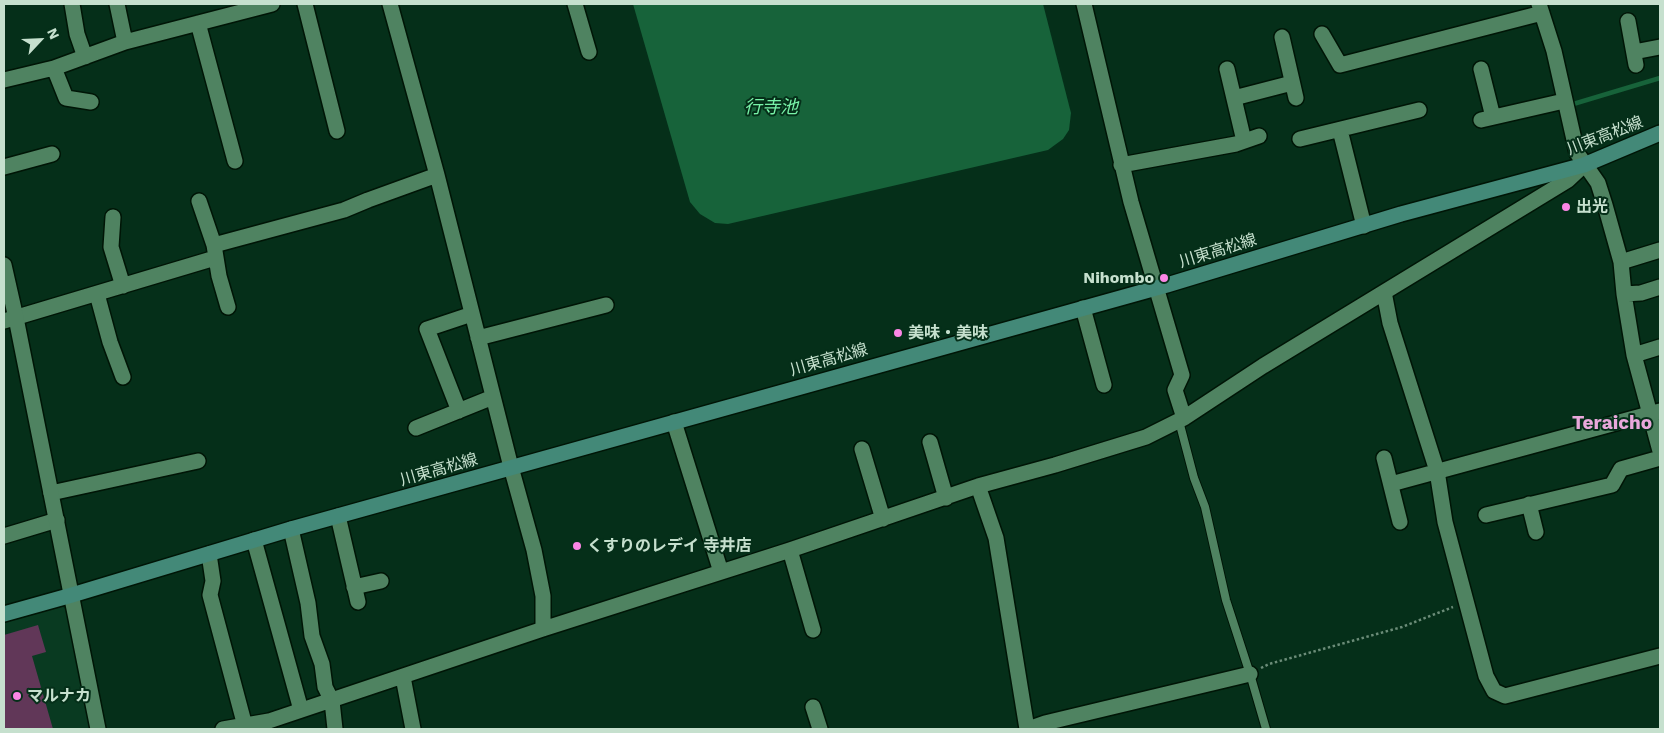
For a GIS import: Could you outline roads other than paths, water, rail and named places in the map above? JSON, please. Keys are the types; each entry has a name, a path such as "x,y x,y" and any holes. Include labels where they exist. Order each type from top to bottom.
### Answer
{"main road":[{"name":"川東高松線","path":"4,614 72,596 291,529 1157,288 1364,226 1584,165 1660,134"}],"street":[{"path":"72,4 77,34 85,56"},
{"path":"117,4 125,42"},
{"path":"4,80 54,68 125,42 272,4"},
{"path":"305,4 337,131"},
{"path":"390,4 437,176 534,550 543,596 543,629"},
{"path":"575,4 589,52"},
{"path":"1088,4 1121,165 1182,375 1175,390 1181,420"},
{"path":"1322,34 1340,65 1540,8 1554,51 1577,153 1598,183 1621,262 1634,355 1655,412 1660,451"},
{"path":"1628,21 1635,59 1660,47"},
{"path":"198,23 235,162"},
{"path":"1234,98 1294,91 1282,37"},
{"path":"54,68 66,98 91,102"},
{"path":"1121,165 1208,150 1252,138 1234,98 1227,69"},
{"path":"1480,69 1487,119 1564,101"},
{"path":"1300,139 1419,110"},
{"path":"1340,130 1364,226"},
{"path":"4,167 52,154"},
{"path":"223,729 270,725 301,710 543,629 790,550 978,486 1146,437 1181,420 1263,366 1568,180 1584,165"},
{"path":"10,319 123,286 214,252 344,210 376,196 437,176"},
{"path":"200,201 228,306"},
{"path":"113,217 111,247 123,286"},
{"path":"1621,262 1660,250"},
{"path":"4,265 10,319 51,493 98,729"},
{"path":"1624,294 1641,293 1660,287"},
{"path":"1384,292 1390,323 1437,471 1445,522 1486,676 1494,691 1505,696 1660,656"},
{"path":"97,294 110,342 123,376"},
{"path":"478,338 606,305"},
{"path":"1083,308 1104,385"},
{"path":"459,411 427,329 472,314"},
{"path":"1634,355 1660,347"},
{"path":"416,428 493,397"},
{"path":"1391,484 1655,412"},
{"path":"674,422 721,572"},
{"path":"930,442 946,498"},
{"path":"862,449 883,519"},
{"path":"1384,458 1400,522"},
{"path":"1486,514 1612,485 1621,469 1660,458"},
{"path":"51,493 198,461"},
{"path":"978,486 996,538 1028,729 1045,723 1250,674"},
{"path":"1530,504 1536,532"},
{"path":"338,516 358,602"},
{"path":"4,536 56,520"},
{"path":"291,529 308,603 312,636 322,664 325,687 332,700 335,729"},
{"path":"254,540 301,710"},
{"path":"790,550 813,630"},
{"path":"209,554 213,581 210,595 245,726"},
{"path":"354,587 381,581"},
{"path":"403,677 413,729"},
{"path":"813,707 820,729"}],"lane":[{"path":"1181,420 1194,478 1205,506 1226,600 1266,729"}],"water":[{"name":"行寺池","path":"633,4 1043,4 1071,113 1069,130 1063,139 1048,150 728,224 715,223 700,214 690,202"}],"waterway":[{"path":"1570,105 1660,78"}],"place":[{"name":"出光","path":"1566,207"},
{"name":"Nihombo","path":"1164,278"},
{"name":"美味・美味","path":"898,333"},
{"name":"くすりのレデイ 寺井店","path":"577,546"},
{"name":"マルナカ","path":"17,696"}],"district":[{"name":"Teraicho","path":"1612,423"}]}
